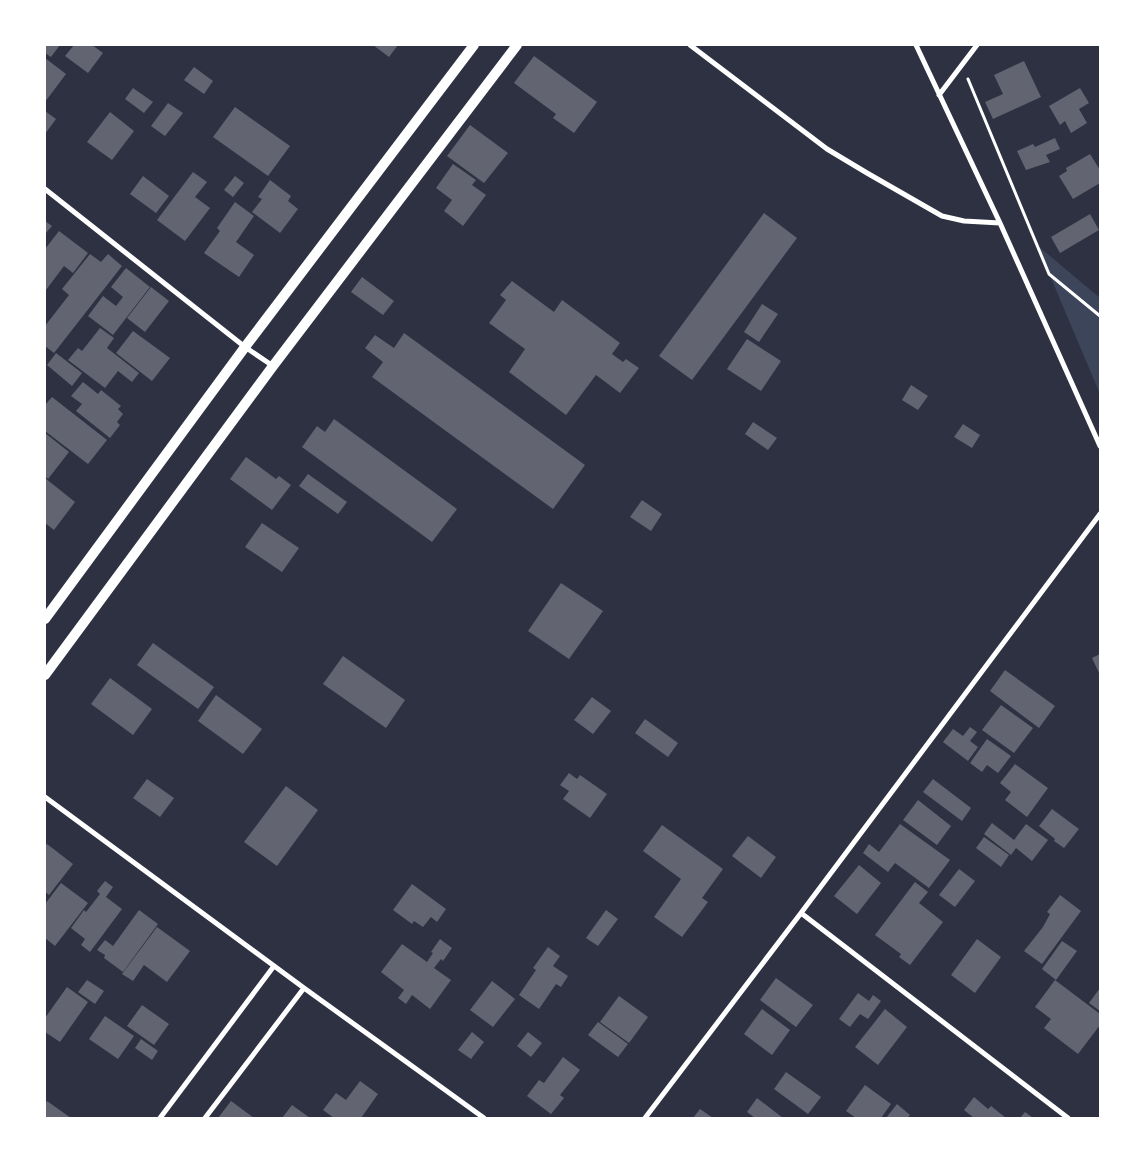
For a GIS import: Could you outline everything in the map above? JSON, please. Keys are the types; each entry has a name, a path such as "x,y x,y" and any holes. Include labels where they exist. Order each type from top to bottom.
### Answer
{"main road":[{"path":"45,619 246,346 474,45"},
{"path":"45,675 273,366 516,45"}],"street":[{"path":"690,45 827,149 867,173 942,216 964,221 1000,223"},
{"path":"916,45 1000,223 1100,446"},
{"path":"939,95 977,45"},
{"path":"45,189 273,366"},
{"path":"645,1118 1100,514"},
{"path":"45,798 484,1118"},
{"path":"801,913 1068,1118"},
{"path":"160,1118 274,966"},
{"path":"205,1118 304,988"}],"path":[{"path":"962,65 1049,274 1100,316"}],"shaded area":[{"path":"1037,245 1100,298 1100,394"}],"building":[{"path":"45,45 60,45 51,57 45,53"},
{"path":"74,45 92,45 103,53 88,73 65,56"},
{"path":"373,45 398,45 389,57"},
{"path":"534,56 597,102 574,133 553,118 556,114 514,83"},
{"path":"45,58 66,74 45,102"},
{"path":"1024,61 1041,97 993,119 985,102 1003,94 994,75"},
{"path":"194,67 213,81 204,94 184,80"},
{"path":"133,88 153,102 144,113 125,99"},
{"path":"1080,88 1089,103 1079,109 1087,123 1071,133 1065,121 1060,125 1049,106"},
{"path":"168,103 183,113 165,136 151,126"},
{"path":"235,107 290,146 268,176 213,137"},
{"path":"45,111 56,119 45,134"},
{"path":"110,112 134,131 112,160 87,142"},
{"path":"470,125 508,153 484,183 447,156"},
{"path":"1055,138 1060,149 1046,155 1050,162 1026,170 1017,151 1033,144 1035,147"},
{"path":"1090,154 1100,170 1100,183 1073,199 1059,176 1067,171 1066,168"},
{"path":"453,164 476,180 472,185 486,195 463,226 444,211 452,200 436,188"},
{"path":"193,172 207,182 195,197 210,208 185,241 157,220"},
{"path":"143,176 169,196 156,213 130,194"},
{"path":"235,176 244,183 233,197 224,190"},
{"path":"270,180 291,196 288,201 298,209 280,233 252,212 262,199 258,197"},
{"path":"235,202 254,216 236,242 254,255 239,277 204,253 220,231 217,228"},
{"path":"764,213 797,238 692,380 659,356"},
{"path":"1090,214 1099,230 1060,253 1051,237"},
{"path":"45,221 52,226 45,234"},
{"path":"59,231 88,253 73,273 64,266 46,290 45,249"},
{"path":"90,254 101,262 108,254 122,266 54,353 45,346 45,326 69,295 62,289"},
{"path":"126,268 150,287 113,335 88,316 103,296 116,306 123,297 111,287"},
{"path":"362,277 394,301 383,315 351,292"},
{"path":"512,281 554,312 562,300 620,343 612,354 623,362 626,359 639,368 620,393 596,375 566,415 509,372 525,349 489,323 506,300 500,295"},
{"path":"151,287 169,301 145,332 127,318"},
{"path":"762,304 778,314 759,342 744,332"},
{"path":"100,328 114,338 107,348 139,373 132,382 118,371 105,388 68,360 78,348 82,351"},
{"path":"133,331 170,358 152,381 116,353"},
{"path":"404,333 585,465 553,509 372,377 383,362 365,348 375,335 394,348"},
{"path":"747,339 781,361 761,391 727,369"},
{"path":"56,353 82,373 72,386 47,365"},
{"path":"83,382 98,394 101,390 121,406 118,409 123,414 117,422 120,425 110,438 76,411 82,404 71,396"},
{"path":"911,385 928,396 918,410 902,400"},
{"path":"52,397 107,440 88,464 45,431 45,405"},
{"path":"334,419 457,509 432,542 302,447 317,426 325,432"},
{"path":"753,422 777,438 768,450 745,434"},
{"path":"963,424 980,435 972,448 954,437"},
{"path":"45,433 69,452 48,479 45,476"},
{"path":"246,457 276,479 279,476 291,485 272,510 230,479"},
{"path":"308,474 347,502 338,514 299,486"},
{"path":"45,478 75,502 54,530 45,523"},
{"path":"642,500 662,514 651,531 630,517"},
{"path":"262,523 299,548 282,572 245,547"},
{"path":"561,583 603,611 569,659 528,631"},
{"path":"153,643 214,687 198,709 137,665"},
{"path":"1100,654 1100,675 1092,658"},
{"path":"343,656 405,700 386,728 323,684"},
{"path":"1005,670 1055,706 1039,728 990,691"},
{"path":"110,678 152,709 133,735 91,704"},
{"path":"216,695 262,729 243,754 198,721"},
{"path":"592,697 611,711 593,734 574,720"},
{"path":"1001,705 1033,728 1014,753 982,730"},
{"path":"645,719 678,743 668,757 635,733"},
{"path":"970,727 977,732 970,741 978,747 968,761 943,742 953,729 963,736"},
{"path":"987,739 1011,756 998,773 987,765 982,772 970,763"},
{"path":"1015,764 1048,788 1027,817 1005,800 1011,792 1000,783"},
{"path":"569,773 577,779 580,775 607,794 590,818 563,799 569,791 560,785"},
{"path":"147,779 174,798 160,817 133,798"},
{"path":"933,779 971,808 962,821 923,792"},
{"path":"286,786 318,810 277,866 244,842"},
{"path":"918,800 951,826 937,845 903,820"},
{"path":"1052,809 1079,829 1064,848 1039,826"},
{"path":"992,823 1014,840 1026,824 1048,840 1032,861 1016,848 1011,855 984,834"},
{"path":"900,824 950,860 929,888 895,863 888,872 863,853 869,844 879,852"},
{"path":"662,825 723,869 702,898 708,902 682,937 654,917 681,879 643,851"},
{"path":"748,836 776,857 761,878 732,856"},
{"path":"984,837 1009,855 1001,867 976,848"},
{"path":"47,844 73,864 49,895 45,892 45,846"},
{"path":"859,865 881,883 857,914 834,896"},
{"path":"959,869 975,881 955,907 939,895"},
{"path":"105,881 113,887 106,897 122,909 90,952 81,945 85,939 71,928 84,910 86,912 100,894 97,891"},
{"path":"915,882 928,892 919,903 943,922 910,965 899,957 901,954 875,935"},
{"path":"61,883 88,903 55,946 45,938 45,904"},
{"path":"412,884 446,909 437,922 431,917 423,927 414,921 412,924 393,910"},
{"path":"1060,895 1081,911 1042,964 1024,951 1043,927 1050,914 1047,912"},
{"path":"139,910 158,924 123,972 104,958 105,955 97,950 105,940 113,946"},
{"path":"606,910 618,919 598,946 586,938"},
{"path":"157,927 190,951 167,982 144,965 133,981 122,974"},
{"path":"440,939 452,948 443,961 441,959 434,968 451,980 430,1009 412,995 406,1004 398,998 404,990 381,972 402,944 427,962"},
{"path":"977,939 1001,957 975,993 951,975"},
{"path":"1062,941 1077,951 1056,980 1042,969"},
{"path":"548,947 560,956 553,966 568,976 561,987 556,984 539,1009 519,995 536,970 533,968"},
{"path":"776,978 813,1005 796,1027 760,1000"},
{"path":"87,980 104,991 95,1004 78,992"},
{"path":"1055,980 1100,1014 1100,1025 1078,1054 1044,1028 1051,1019 1035,1007"},
{"path":"492,981 515,999 493,1027 470,1010"},
{"path":"67,987 88,1002 60,1042 45,1032 45,1018"},
{"path":"1100,988 1100,1011 1089,1003"},
{"path":"858,993 869,1001 873,995 881,1001 868,1019 860,1014 850,1027 839,1019"},
{"path":"619,996 648,1017 629,1043 600,1022"},
{"path":"142,1005 169,1024 154,1045 127,1026"},
{"path":"762,1009 790,1030 772,1055 744,1034"},
{"path":"885,1009 907,1027 878,1065 855,1047"},
{"path":"105,1016 134,1036 118,1059 89,1039"},
{"path":"598,1022 628,1044 618,1057 588,1035"},
{"path":"472,1032 484,1042 471,1059 458,1050"},
{"path":"528,1032 542,1043 531,1057 517,1046"},
{"path":"141,1039 158,1051 152,1060 135,1048"},
{"path":"563,1057 580,1070 560,1095 564,1098 551,1114 527,1096 539,1080 544,1083"},
{"path":"786,1072 821,1097 808,1114 774,1089"},
{"path":"360,1081 378,1094 361,1118 334,1118 323,1110 336,1093 346,1100"},
{"path":"865,1085 891,1104 881,1118 856,1118 846,1111"},
{"path":"974,1097 988,1109 991,1106 1006,1118 974,1118 964,1110"},
{"path":"757,1098 783,1118 755,1118 747,1112"},
{"path":"47,1101 71,1118 45,1118 45,1104"},
{"path":"231,1101 254,1118 218,1118"},
{"path":"897,1104 910,1115 907,1118 886,1118"},
{"path":"292,1105 310,1118 282,1118"},
{"path":"700,1109 713,1118 693,1118"},
{"path":"1025,1112 1033,1118 1020,1118"}]}
